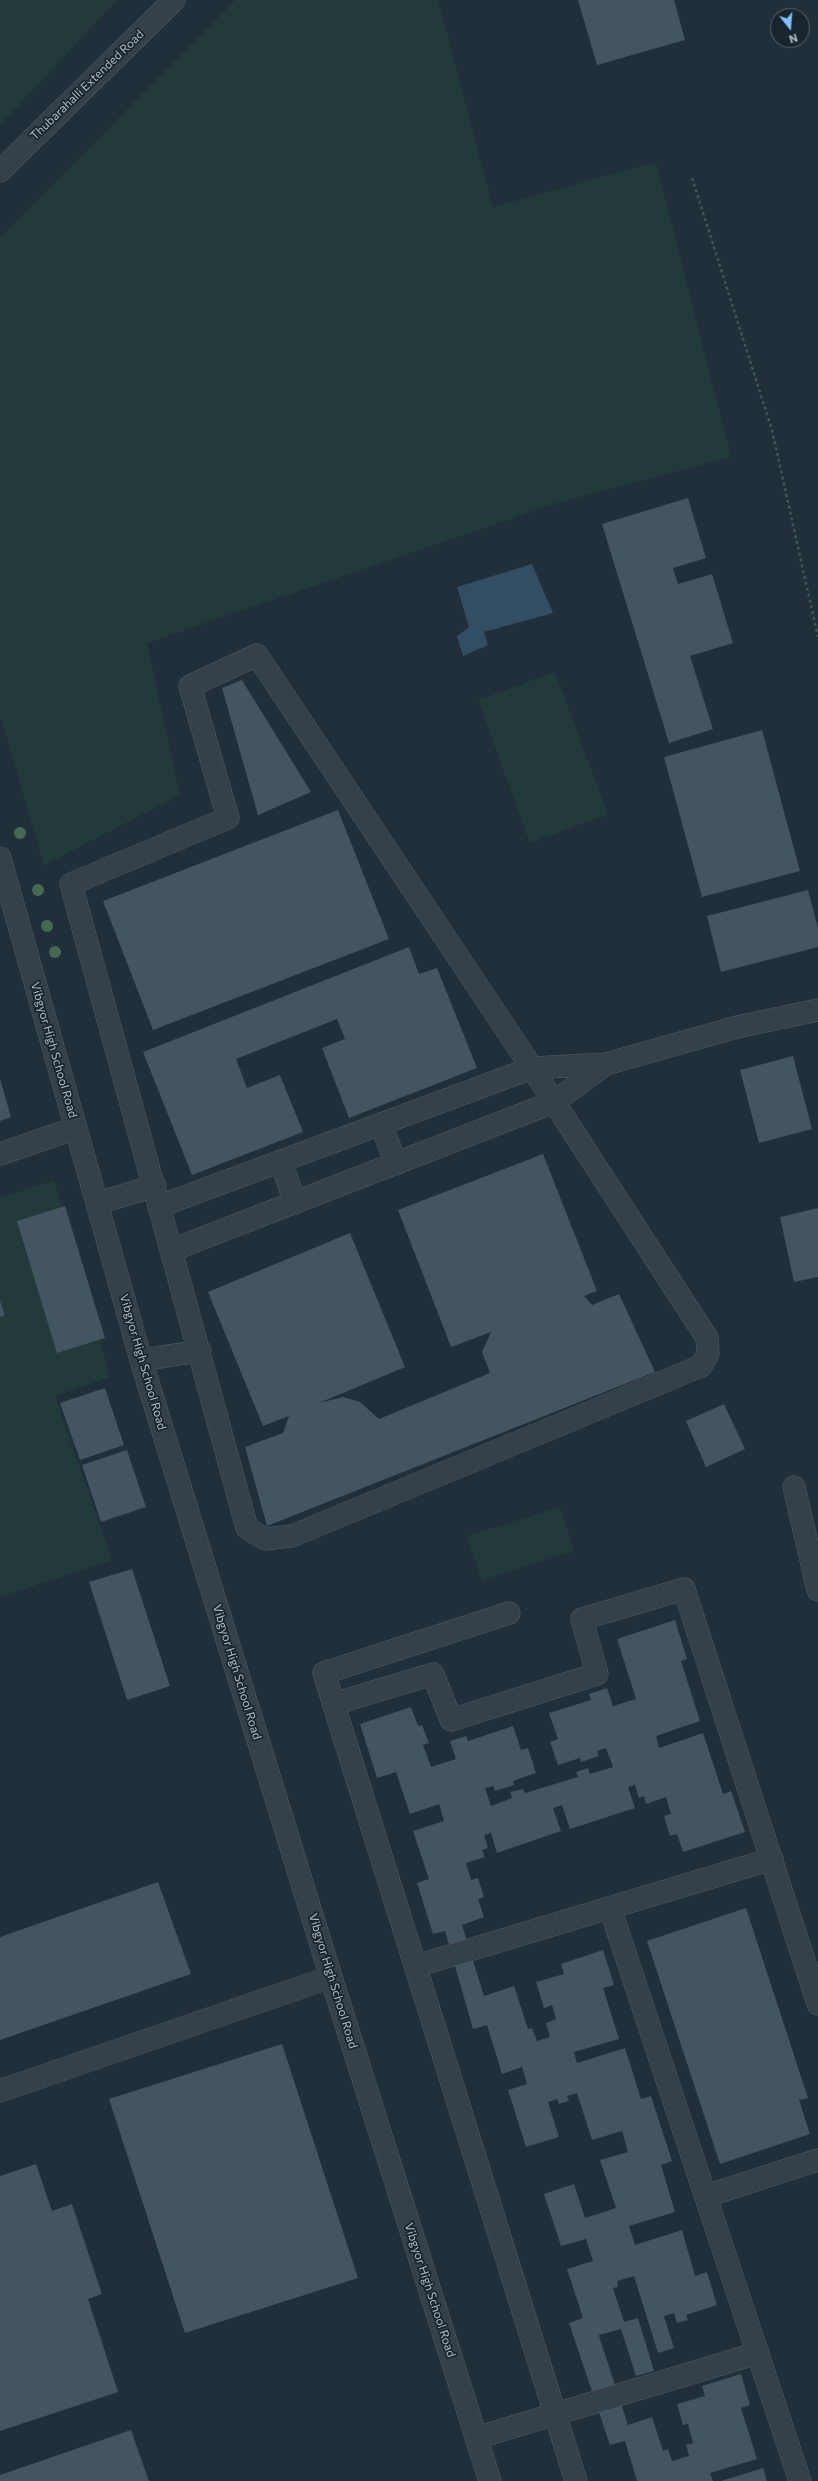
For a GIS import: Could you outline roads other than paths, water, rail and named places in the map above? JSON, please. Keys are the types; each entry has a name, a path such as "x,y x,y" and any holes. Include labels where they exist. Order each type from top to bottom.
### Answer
{"street":[{"name":"Thubarahalli Extended Road","path":"0,170 174,0"},
{"path":"257,655 554,1102 707,1338 708,1354 701,1366 292,1536 264,1539 247,1528 200,1351 71,884 228,818 190,686 257,655"},
{"name":"Vibgyor High School Road","path":"0,858 98,1202 141,1360 331,1977 490,2481"},
{"path":"98,1202 157,1196 281,1161 532,1068 606,1064 737,1028 818,1010"},
{"path":"172,1250 554,1102 606,1064"},
{"path":"382,1124 396,1164"},
{"path":"0,1154 76,1128"},
{"path":"281,1161 295,1202"},
{"path":"141,1360 200,1351"},
{"path":"794,1487 818,1590"},
{"path":"334,1704 433,1674 451,1720 597,1674 582,1619 684,1589 818,2004"},
{"path":"509,1613 324,1673 576,2481"},
{"path":"416,1966 772,1859"},
{"path":"610,1908 800,2481"},
{"path":"0,2091 331,1977"},
{"path":"706,2196 818,2160"},
{"path":"476,2438 758,2353"}],"water":[{"path":"532,564 553,613 484,632 488,645 463,656 457,636 469,627 457,587"}]}
